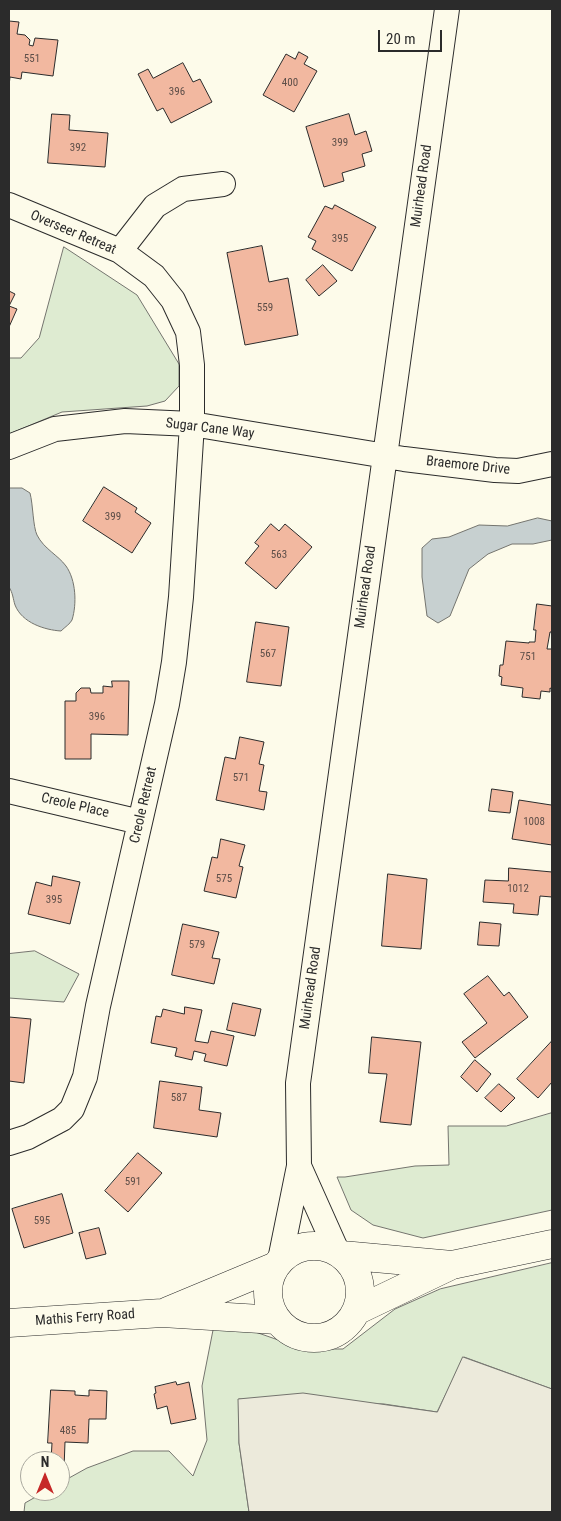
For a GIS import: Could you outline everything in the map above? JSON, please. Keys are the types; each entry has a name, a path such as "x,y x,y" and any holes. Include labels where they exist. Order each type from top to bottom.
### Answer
{"main road":[{"path":"356,1311 452,1265 552,1244"},
{"path":"339,1253 351,1264 357,1275 360,1287 360,1300 350,1321 341,1330 319,1338 296,1334 286,1328 270,1308 268,1293 270,1279 278,1263 290,1252 313,1246 325,1247 339,1253 452,1265"},
{"name":"Mathis Ferry Road","path":"162,1313 278,1263"},
{"name":"Mathis Ferry Road","path":"9,1323 162,1313 278,1320"}],"street":[{"name":"Muirhead Road","path":"278,1263 299,1166 298,1083 447,9"},
{"path":"120,251 155,206 183,189 223,184"},
{"name":"Overseer Retreat","path":"9,205 120,251 154,276 173,300 188,332 192,365 192,424"},
{"name":"Sugar Cane Way","path":"9,447 55,429 125,422 192,424 384,456"},
{"name":"Creole Retreat","path":"9,1143 28,1137 62,1119 72,1109 85,1077 98,1006 167,704 174,662 181,597 192,424"},
{"name":"Braemore Drive","path":"384,456 495,470 518,471 552,464"},
{"name":"Creole Place","path":"9,790 140,822"},
{"name":"Muirhead Road","path":"299,1166 339,1253"}],"green space":[{"path":"64,247 137,295 179,364 179,386 165,401 147,406 62,412 9,434 9,358 21,358 39,338"},
{"path":"35,951 79,974 64,1002 9,998 9,954"},
{"path":"552,1113 552,1210 423,1238 373,1225 351,1210 337,1177 415,1166 449,1165 448,1126 506,1126"},
{"path":"552,1263 552,1389 464,1357 437,1412 384,1404 239,1399 239,1443 249,1512 24,1512 25,1503 28,1501 70,1501 70,1477 87,1468 133,1451 169,1451 193,1476 207,1440 202,1386 214,1325 244,1328 304,1349 343,1349 395,1309 440,1289"}],"shaded area":[{"path":"9,488 22,488 30,493 37,535 43,544 66,566 72,578 75,592 74,614 72,620 61,631 41,627 28,621 15,605 9,587"},
{"path":"538,518 552,521 552,540 533,544 512,544 488,554 469,569 450,616 438,623 427,616 422,577 422,548 432,539 449,537 479,525 507,526"},
{"path":"463,1357 552,1389 552,1512 249,1512 239,1443 238,1399 303,1393 437,1412"}],"building":[{"path":"9,21 19,22 17,34 25,35 30,40 29,45 33,46 35,38 58,40 53,76 22,72 21,79 10,77 9,86"},
{"path":"299,52 308,57 304,64 317,71 294,112 263,95 286,54 295,59"},
{"path":"183,63 193,82 200,79 212,102 171,123 163,108 157,111 138,74 148,69 153,78"},
{"path":"52,114 70,115 69,130 108,133 105,167 48,163"},
{"path":"349,114 355,135 366,131 372,151 362,154 365,166 342,173 344,181 324,187 306,127"},
{"path":"335,205 376,227 352,271 312,249 316,241 308,237 325,206 332,209"},
{"path":"262,246 269,282 288,278 298,335 245,345 227,253"},
{"path":"323,265 337,281 319,296 306,280"},
{"path":"9,291 15,294 9,306"},
{"path":"9,306 17,309 9,327"},
{"path":"104,487 137,508 135,512 151,523 132,553 83,521"},
{"path":"271,524 279,531 285,524 312,547 276,589 245,563 259,546 255,543"},
{"path":"537,604 552,606 552,632 550,632 547,649 552,649 552,689 550,688 550,692 541,691 540,699 522,697 523,688 501,685 502,677 499,676 500,665 503,665 506,641 535,642 536,630 534,630"},
{"path":"256,622 289,627 281,686 247,682"},
{"path":"112,681 129,681 128,735 91,734 91,759 65,759 65,701 76,701 76,693 81,688 90,688 91,693 103,693 103,686 112,687"},
{"path":"240,737 264,742 259,764 264,765 259,791 267,792 264,810 216,800 225,757 235,759"},
{"path":"492,789 513,792 510,813 489,811"},
{"path":"552,798 552,845 512,839 519,800 551,805"},
{"path":"221,839 245,845 239,866 243,867 236,898 204,891 212,857 217,858"},
{"path":"509,868 552,872 552,897 540,896 538,915 513,913 514,904 483,902 485,880 508,881"},
{"path":"388,874 427,879 421,949 382,946"},
{"path":"53,876 80,882 70,924 28,914 36,882 51,886"},
{"path":"480,922 501,924 499,946 478,945"},
{"path":"183,924 219,932 212,958 220,959 214,984 172,975"},
{"path":"488,976 504,996 509,992 528,1017 475,1058 462,1042 487,1023 464,994"},
{"path":"233,1003 261,1009 255,1036 227,1030"},
{"path":"185,1007 202,1010 195,1041 208,1043 211,1031 234,1036 227,1066 204,1061 206,1054 194,1051 192,1060 175,1056 177,1048 151,1043 156,1016 161,1017 163,1009 184,1014"},
{"path":"9,1017 31,1019 24,1083 9,1081"},
{"path":"372,1037 421,1042 411,1125 380,1122 387,1074 369,1073"},
{"path":"552,1041 552,1082 538,1098 517,1079"},
{"path":"475,1060 491,1074 477,1092 461,1077"},
{"path":"160,1081 202,1087 199,1110 221,1113 217,1137 154,1128"},
{"path":"499,1084 515,1098 501,1112 485,1098"},
{"path":"138,1153 162,1173 128,1212 105,1191"},
{"path":"62,1194 73,1233 24,1248 12,1209"},
{"path":"99,1228 106,1254 86,1259 79,1233"},
{"path":"176,1382 177,1385 189,1382 196,1419 171,1424 167,1406 157,1409 154,1394 156,1393 155,1387"},
{"path":"51,1390 75,1391 75,1395 89,1396 89,1390 107,1391 106,1419 89,1419 88,1443 65,1442 65,1451 52,1451 52,1443 48,1443"}]}
